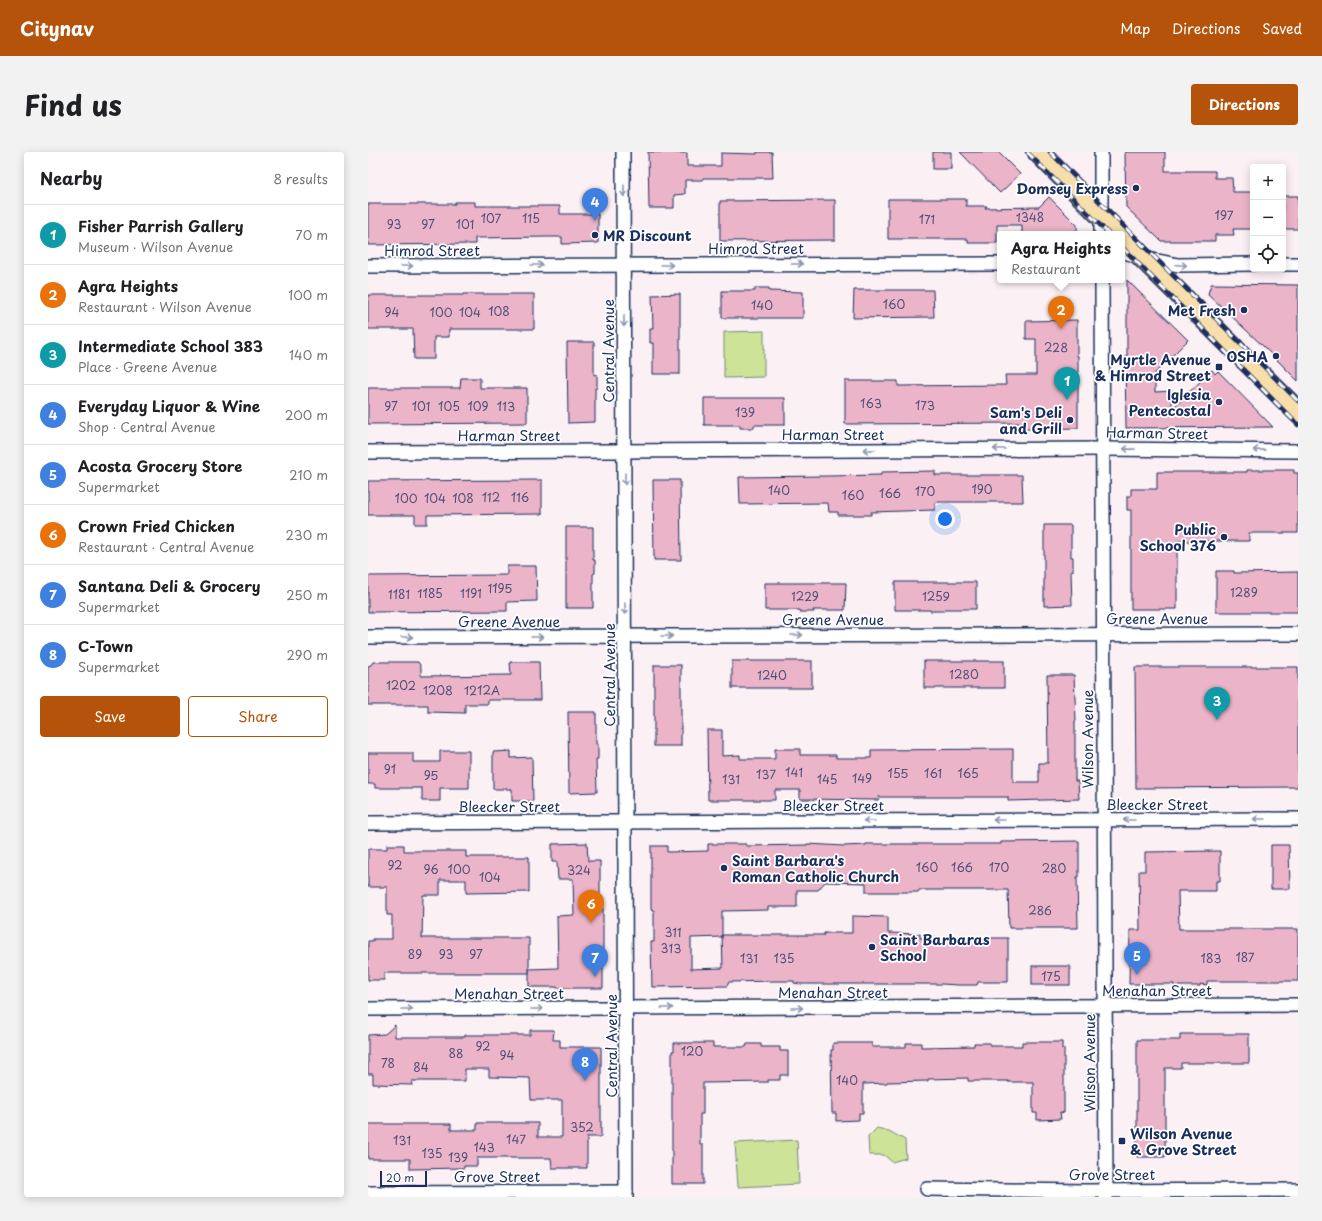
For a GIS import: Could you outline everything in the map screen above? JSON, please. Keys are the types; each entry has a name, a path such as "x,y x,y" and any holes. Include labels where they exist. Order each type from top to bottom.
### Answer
{"main road":[{"path":"1038,152 1101,225 1113,231"},
{"path":"1125,240 1298,412"}],"street":[{"name":"Central Avenue","path":"623,152 627,1009 626,1195"},
{"path":"1101,152 1101,225"},
{"path":"1125,252 1143,258 1178,265 1250,264"},
{"name":"Himrod Street","path":"368,266 997,264"},
{"path":"1286,264 1298,264"},
{"name":"Wilson Avenue","path":"1102,283 1106,1194"},
{"name":"Harman Street","path":"368,452 1103,449 1298,451"},
{"name":"Greene Avenue","path":"368,637 1298,634"},
{"name":"Bleecker Street","path":"368,823 1298,819"},
{"name":"Menahan Street","path":"368,1009 1298,1005"},
{"name":"Grove Street","path":"927,1189 1106,1194 1298,1190"},
{"name":"Grove Street","path":"368,1193 626,1195"}],"green space":[{"path":"764,331 764,377 724,378 724,332"},
{"path":"877,1128 889,1131 905,1140 906,1158 892,1162 884,1155 869,1155 868,1137"},
{"path":"797,1140 799,1184 738,1187 735,1143"}],"building":[{"path":"648,152 687,153 687,166 721,166 721,153 757,154 757,152 772,152 773,178 703,178 703,180 685,180 685,194 674,195 674,208 649,208"},
{"path":"933,152 951,152 951,169 933,169"},
{"path":"960,152 998,152 1020,174 1000,193"},
{"path":"1125,152 1165,152 1165,171 1215,171 1215,178 1232,178 1233,192 1250,192 1250,229 1233,229 1234,235 1215,235 1215,241 1161,241 1126,207"},
{"path":"1286,196 1298,196 1298,229 1286,229"},
{"path":"1049,197 1077,225 1077,231 1022,231 1022,225 997,225 997,243 968,243 968,239 888,239 888,199 966,199 966,206 987,206 985,208 1039,207"},
{"path":"835,200 835,240 720,241 720,201"},
{"path":"455,202 475,202 475,206 560,206 560,214 598,214 598,243 562,244 562,237 548,237 475,238 475,244 368,245 368,204 455,204"},
{"path":"1127,280 1188,340 1155,373 1155,392 1172,391 1172,409 1212,370 1215,374 1218,371 1273,427 1126,428 1125,357 1127,357"},
{"path":"1211,284 1298,285 1298,381 1208,294"},
{"path":"755,288 769,288 769,291 803,292 803,318 722,318 722,291 755,291"},
{"path":"854,290 933,290 934,317 853,318"},
{"path":"534,294 534,329 449,329 449,337 434,337 434,359 414,359 413,329 368,329 368,295"},
{"path":"680,294 680,374 653,374 653,343 650,343 650,329 653,329 652,295"},
{"path":"1077,320 1078,428 1025,429 1024,423 845,424 845,381 898,381 898,386 1006,385 1005,375 1036,375 1036,339 1026,339 1026,321"},
{"path":"567,342 594,342 594,375 597,374 597,388 595,388 595,422 568,423"},
{"path":"461,378 480,378 480,388 527,388 527,423 368,424 368,388 460,388"},
{"path":"704,398 785,398 785,425 754,425 754,428 740,428 740,425 704,425"},
{"name":"Public School 376","path":"1247,470 1294,470 1294,473 1298,473 1298,533 1249,533 1249,541 1177,541 1177,609 1131,609 1131,510 1127,510 1127,496 1131,496 1131,489 1157,489 1157,472 1247,472"},
{"path":"935,471 935,475 1022,475 1023,502 935,502 935,510 871,512 871,515 838,515 838,512 829,512 828,503 740,504 739,477 881,475 881,472"},
{"path":"542,480 542,514 427,515 427,524 415,524 415,515 368,515 368,481"},
{"path":"653,480 680,480 681,560 654,560"},
{"path":"1044,525 1071,525 1071,557 1073,557 1073,571 1071,571 1072,605 1044,606"},
{"path":"566,527 593,527 593,560 595,560 595,573 593,574 593,608 566,608"},
{"path":"507,566 536,566 537,601 507,602 507,611 368,612 368,576 507,575"},
{"path":"1216,571 1234,571 1234,573 1298,572 1298,612 1216,612"},
{"path":"895,582 976,582 976,609 945,609 945,611 895,610"},
{"path":"765,583 846,583 845,610 813,610 814,612 800,612 800,610 765,610"},
{"path":"732,661 812,661 812,688 732,688"},
{"path":"924,661 1004,661 1004,688 924,688"},
{"path":"373,662 418,662 421,667 421,676 511,675 510,662 539,662 540,700 488,700 488,704 465,704 465,713 428,712 428,705 368,705 368,666"},
{"path":"654,665 681,665 681,746 654,746"},
{"path":"1135,667 1298,667 1298,787 1136,788"},
{"path":"1047,675 1074,675 1076,721 1075,781 1078,781 1079,799 1008,801 1008,797 879,797 878,800 800,799 800,790 775,790 775,800 708,800 707,730 722,730 722,756 740,755 740,759 775,759 775,749 800,749 800,755 836,755 836,758 871,758 871,750 1013,749 1013,782 1039,782 1039,763 1048,763"},
{"path":"568,712 596,712 596,744 598,744 598,759 596,759 597,792 569,793"},
{"path":"440,751 469,751 469,788 440,788 440,801 422,801 422,788 375,788 375,784 368,784 368,753 413,753 413,762 440,762"},
{"path":"511,751 511,758 532,757 533,801 512,801 512,789 493,789 493,752"},
{"path":"1079,841 1079,877 1077,877 1078,928 1009,928 1008,890 919,890 919,892 866,892 866,883 825,882 818,890 797,890 797,907 768,907 768,910 722,911 722,935 824,935 824,933 852,933 852,916 888,917 888,933 920,934 920,938 1008,938 1008,982 978,982 977,985 958,985 800,984 794,983 794,981 775,981 729,982 727,986 652,987 651,942 654,942 654,910 651,909 651,846 667,846 667,852 708,851 708,844 746,844 746,846 807,844 844,846 866,844 1001,844 1001,842","holes":["722,935 723,968 691,969 691,938 722,937"]},
{"path":"587,843 588,861 600,861 600,897 603,897 603,988 529,987 529,969 558,968 557,916 574,915 573,879 558,879 557,862 552,862 552,844"},
{"path":"387,845 404,845 404,851 466,851 466,857 529,857 529,892 466,893 466,880 440,880 440,895 423,895 422,938 529,938 529,973 384,973 384,980 368,980 368,941 373,941 373,939 392,939 392,915 387,915 387,887 368,887 368,849 387,849"},
{"path":"1271,845 1289,845 1290,889 1271,889"},
{"path":"1220,851 1220,881 1216,881 1216,891 1178,891 1179,929 1298,929 1298,981 1207,981 1207,985 1200,984 1200,986 1174,986 1174,984 1129,984 1130,930 1140,930 1139,871 1145,871 1145,852"},
{"path":"1032,966 1070,966 1070,985 1032,985"},
{"path":"395,1025 395,1037 530,1035 530,1030 554,1030 553,1040 560,1040 560,1047 601,1047 601,1137 587,1137 587,1168 552,1168 551,1158 477,1158 477,1166 464,1166 464,1168 410,1169 410,1159 368,1159 368,1124 451,1124 451,1130 477,1130 477,1123 538,1123 538,1137 562,1137 562,1100 531,1100 530,1078 489,1077 489,1069 465,1069 465,1081 412,1081 413,1085 373,1084 373,1074 368,1074 368,1035 385,1034"},
{"path":"1180,1034 1249,1034 1249,1063 1181,1063 1181,1068 1165,1068 1165,1157 1137,1157 1137,1040 1180,1040"},
{"path":"1022,1042 1062,1042 1062,1049 1064,1049 1064,1113 1060,1112 1061,1119 1037,1120 1037,1113 1033,1113 1033,1082 968,1081 968,1078 928,1079 928,1081 863,1084 863,1113 859,1113 859,1120 836,1121 836,1113 832,1113 831,1050 833,1050 833,1043 872,1043 872,1047 906,1047 906,1043 921,1043 921,1047 974,1046 974,1043 990,1043 990,1046 1022,1046"},
{"path":"674,1043 713,1043 713,1047 746,1047 747,1044 761,1044 761,1047 780,1047 780,1051 788,1051 788,1075 780,1075 780,1080 768,1080 768,1082 703,1083 703,1114 700,1114 700,1145 703,1145 703,1184 672,1184 672,1051 674,1051"}],"railway":[{"path":"1027,152 1106,231"},
{"path":"1050,152 1298,401"},
{"path":"1125,250 1298,425"}],"place":[{"name":"Domsey Express","path":"1136,188"},
{"name":"Everyday Liquor & Wine","path":"595,221"},
{"name":"MR Discount","path":"595,235"},
{"name":"Met Fresh","path":"1244,310"},
{"name":"Agra Heights","path":"1061,329"},
{"name":"OSHA","path":"1276,356"},
{"name":"Myrtle Avenue & Himrod Street","path":"1219,367"},
{"name":"Fisher Parrish Gallery","path":"1067,400"},
{"name":"Iglesia Pentecostal","path":"1219,402"},
{"name":"Sam's Deli and Grill","path":"1070,420"},
{"name":"Public School 376","path":"1224,537"},
{"name":"Intermediate School 383","path":"1217,720"},
{"name":"Saint Barbara's Roman Catholic Church","path":"724,868"},
{"name":"Crown Fried Chicken","path":"591,923"},
{"name":"Saint Barbaras School","path":"872,947"},
{"name":"Acosta Grocery Store","path":"1137,975"},
{"name":"Santana Deli & Grocery","path":"595,977"},
{"name":"C-Town","path":"585,1081"},
{"name":"Wilson Avenue & Grove Street","path":"1122,1141"}]}
